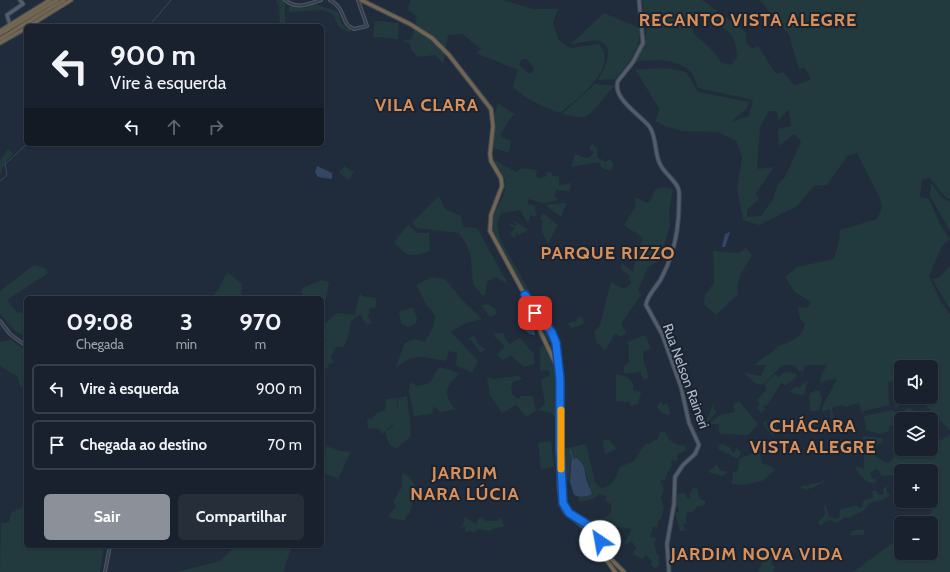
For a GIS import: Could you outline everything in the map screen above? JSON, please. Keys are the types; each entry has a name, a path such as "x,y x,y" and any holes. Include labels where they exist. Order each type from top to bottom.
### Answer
{"highway":[{"path":"0,31 50,0"},
{"path":"0,34 57,0"},
{"path":"25,24 64,0"},
{"path":"32,24 71,0"},
{"path":"359,0 410,24 440,44 491,108 493,126 490,154 491,162 501,178 502,186 491,215 490,231 536,315 559,371"},
{"path":"0,39 24,24"},
{"path":"0,43 24,29"},
{"path":"525,295 550,329 555,341 561,396 559,486 561,504 565,512 584,527 590,543 608,562 615,572"},
{"path":"543,330 550,329"},
{"path":"547,344 551,344 555,341"},
{"path":"560,449 561,492 565,508 572,516 590,524 609,557 624,572"},
{"path":"596,551 593,541 600,541"}],"main road":[{"path":"8,16 23,4 20,0"},
{"name":"Rua Nelson Raineri","path":"639,0 643,43 640,51 618,81 617,86 621,97 650,127 660,164 666,174 678,187 679,195 679,221 677,235 665,271 647,299 646,305 662,334 681,387 690,426 698,443 696,453 680,468 674,481 674,504 666,544 669,572"},
{"path":"8,16 18,21"},
{"path":"8,16 10,25"}],"street":[{"path":"285,0 288,3 304,6 321,0"},
{"path":"330,0 340,7 346,23 354,29 367,26 359,0"},
{"path":"0,320 10,334 24,344"},
{"path":"104,572 110,548"}],"green space":[{"path":"276,0 283,0 285,4 285,24 280,24 279,6"},
{"path":"411,0 503,0 532,9 558,9 553,23 558,39 566,46 572,48 599,44 604,53 604,63 594,82 560,113 522,95 513,86 518,70 476,53 481,49 462,34 448,35 443,64 435,55 418,57 412,51 410,44 402,41 412,39 417,17 407,10","holes":["522,59 527,59 534,68 533,72 529,74 519,65"]},
{"path":"642,0 702,0 746,32 746,43 752,49 758,46 776,74 783,72 795,86 811,79 805,68 799,69 789,35 760,0 950,0 950,200 945,197 930,178 922,179 920,197 929,199 941,226 950,239 942,246 929,276 941,302 950,314 950,431 938,418 938,412 932,412 925,404 938,404 938,360 894,360 894,381 888,382 889,405 861,412 859,403 845,407 842,405 832,408 834,420 831,421 830,409 822,412 822,407 837,379 827,380 820,384 821,376 827,365 805,365 803,372 799,371 794,365 782,365 763,385 755,383 744,373 761,376 766,365 755,365 778,346 795,339 804,329 805,324 800,319 798,307 807,308 811,302 795,292 785,277 797,267 834,259 839,242 840,230 877,219 882,208 880,198 857,153 847,156 827,185 814,186 797,206 759,225 743,220 737,188 742,157 736,141 718,132 682,131 665,126 655,121 660,109 635,70 660,68 686,72 698,92 749,102 747,108 731,122 749,116 753,100 698,88 690,70 682,65 662,60 633,62 647,33","holes":["690,15 700,18 705,15 714,18 713,22 728,32 734,39 737,57 731,65 721,62 712,50 694,34 688,17","789,109 791,126 778,129 779,146 794,134 801,142 785,177 778,184 773,199 761,216 747,217 747,210 759,199 756,193 774,167 758,169 757,167 760,127 769,111 777,111 778,121"]},
{"path":"314,4 338,12 342,25 350,30 351,33 340,27 336,22 334,15 324,10 289,12 289,5 304,8"},
{"path":"604,13 639,28 639,36 633,55 616,79 598,80 608,59 607,48 604,44 599,41 592,40 571,44"},
{"path":"375,21 399,23 398,39 373,37"},
{"path":"594,84 615,86 588,116 579,117 562,114 592,87"},
{"path":"498,103 514,114 501,133 501,137 511,141 509,153 491,147 496,123 494,115"},
{"path":"592,144 597,148 597,157 606,162 610,159 613,163 613,167 610,171 601,167 599,162 571,167 575,154 586,158 590,157 594,152 589,149"},
{"path":"8,149 13,153 5,163 0,174 0,161"},
{"path":"494,160 516,172 522,168 537,170 536,176 538,178 545,177 547,174 545,171 552,173 552,175 559,177 559,185 571,183 570,191 556,190 554,196 557,198 556,201 542,203 528,199 528,204 535,206 535,212 537,215 534,217 530,215 528,224 520,210 502,213 503,208 497,224 500,239 550,328 526,291 492,229 492,222 506,186 504,177"},
{"path":"344,166 354,172 349,180 339,173"},
{"path":"931,183 942,198 950,202 950,231 930,196"},
{"path":"663,187 673,189 669,211 670,225 662,253 658,261 648,267 638,290 641,295 621,324 626,332 622,337 615,334 605,350 596,341 594,332 600,325 611,282 624,289 631,283 629,275 620,268 622,263 633,272 635,258 643,238 624,225 636,206 635,197 647,203 650,201 655,190"},
{"path":"439,196 445,209 461,216 463,227 477,228 508,284 495,277 487,282 485,295 482,295 473,284 471,258 467,245 459,233 416,228 412,223"},
{"path":"567,203 561,217 545,205"},
{"path":"543,213 558,225 548,244 541,230 543,221 540,218"},
{"path":"511,221 516,222 528,230 519,235 515,232 516,237 513,238 507,228 511,233 515,228 509,225 510,223 516,226 517,224"},
{"path":"408,225 417,233 429,233 430,251 410,255 403,251 394,242"},
{"path":"746,248 752,255 739,278 737,289 738,294 716,315 704,304 705,295 714,283 713,251 739,253"},
{"path":"34,265 45,268 48,273 7,300 17,312 24,314 24,335 16,332 0,314 0,291"},
{"path":"950,266 950,309 932,279 939,278"},
{"path":"228,272 242,284 241,296 212,296"},
{"path":"431,277 445,279 462,300 482,319 466,323 451,332 478,361 472,373 456,365 457,353 449,351 446,361 419,357 408,360 395,368 405,343 415,339 424,342 432,330 436,316 427,306 416,285"},
{"path":"321,280 329,282 324,303 324,296 303,296 301,289"},
{"path":"360,293 362,296 376,298 376,308 370,308 368,317 372,323 366,324 360,314 351,321 348,338 343,347 336,347 330,357 334,362 328,364 328,369 325,368 324,370 324,340 331,344 324,339 324,325 337,313 355,315"},
{"path":"488,304 497,310 495,315 490,317 481,305"},
{"path":"413,307 417,318 415,324 408,327 401,323 399,312"},
{"path":"581,316 585,323 571,329 568,323 577,321 576,319"},
{"path":"546,329 551,334 553,341 550,343 543,332"},
{"path":"494,333 503,333 505,339 510,344 520,338 534,354 534,364 524,367 511,356 502,360 497,355 505,346 495,337"},
{"path":"645,335 651,348 643,352 643,359 648,378 644,380 640,372 624,374 624,367 629,362 629,347 627,342"},
{"path":"472,336 475,337 478,344 485,349 482,352 479,351 472,341 468,339"},
{"path":"11,340 24,350 24,388 20,386 17,376 0,366 0,342"},
{"path":"545,345 555,371 559,417 556,418 551,413 538,410 545,404 541,380 550,375 549,370 540,371 540,347"},
{"path":"439,367 452,370 459,374 448,387 447,391 451,404 455,409 440,412 434,406 432,414 414,416 409,391 410,382 417,386 430,383"},
{"path":"791,372 792,374 796,373 796,378 785,385 781,383 768,404 763,407 765,409 761,413 757,408 760,405 757,400 766,390 765,384 775,374 779,377 783,373"},
{"path":"616,374 628,377 633,384 633,390 641,392 638,404 630,406 630,402 616,401"},
{"path":"519,376 522,379 513,382 511,388 512,394 518,399 521,396 533,396 536,411 526,417 516,405 502,413 490,395 487,377 493,379"},
{"path":"808,380 804,395 791,393 790,391 796,386 798,388"},
{"path":"815,390 819,391 822,398 819,411 810,411 809,397 810,393 814,392"},
{"path":"407,396 411,431 410,437 396,449 389,444 385,432 393,426 393,424 382,434 379,429 368,428 367,419 372,419 376,414 385,410 386,399 397,398 397,409 391,418 398,408 398,398"},
{"path":"661,401 663,405 667,403 670,411 669,415 662,413 657,407"},
{"path":"739,401 758,424 748,435 719,433 719,424 711,424 713,420 719,416 735,412 733,405"},
{"path":"714,403 716,413 705,424"},
{"path":"909,408 915,411 915,412 903,412"},
{"path":"892,410 894,412 894,424 889,427 889,431 880,434 866,430 864,416"},
{"path":"811,417 812,421 818,420 818,424 802,429 800,424 808,422"},
{"path":"766,420 766,426 772,430 777,422 773,437 763,424"},
{"path":"665,431 670,440 678,445 685,446 686,450 677,455 677,461 671,460 672,466 667,473 667,477 665,477 665,481 660,479 664,490 661,497 664,509 661,519 658,520 657,528 653,526 650,537 656,538 654,544 657,555 659,555 659,565 655,568 651,565 652,561 646,555 642,559 633,554 636,547 632,542 624,544 632,529 593,524 590,518 602,518 608,515 610,513 611,504 605,501 607,497 600,494 590,500 579,502 578,498 592,494 583,464 580,460 572,458 568,482 564,475 562,449 586,444 595,482 602,488 612,483 616,478 620,467 634,461 645,444 650,444 652,441 658,439 660,432"},
{"path":"950,434 950,572 853,572 894,542 894,560 938,560 938,516 929,516 932,511 930,508 938,508 938,464 894,464 894,478 893,475 882,476 877,469 870,473 872,479 875,478 876,483 866,481 855,466 864,469 863,436 882,438 883,443 869,447 869,452 887,463 891,461 894,456 938,456 938,442"},
{"path":"610,439 611,443 617,449 605,454 603,441"},
{"path":"551,441 554,467 541,469 538,443"},
{"path":"723,444 731,448 730,449 734,454 736,448 741,452 738,459 718,449 719,445"},
{"path":"327,446 340,451 351,452 338,479 324,473 324,454"},
{"path":"755,446 759,451 762,463 773,467 774,471 762,481 743,485 732,484 733,472 738,471 739,459 751,454"},
{"path":"717,464 720,470 728,472 722,476 708,472"},
{"path":"402,473 409,476 416,487 410,513 406,516 405,521 388,517 396,506 393,502 402,487"},
{"path":"822,479 824,481 823,483 806,490 799,487 806,485 808,487 810,484 822,482"},
{"path":"888,486 886,491 890,496 880,501 869,503 864,510 849,518 846,517 835,523 832,520 825,522 821,526 818,522 825,515 824,505 826,506 829,517 833,517 834,519 839,518 840,510 856,505 861,509 864,500 873,498 872,491 876,490 878,495 884,494 883,489"},
{"path":"694,487 697,489 700,499 705,501 705,505 696,507 694,511 687,513 685,519 687,523 683,524 685,529 684,531 680,531 675,512 679,512 679,508 676,506 677,494 686,494 687,499 690,499 690,493"},
{"path":"24,506 24,548 104,548 100,572 0,572 1,523 9,522 11,513"},
{"path":"465,517 476,524 478,519 483,517 486,521 498,521 501,517 503,524 506,526 489,531 478,529 475,532 468,531 465,533 465,526 460,529 465,520 463,518"},
{"path":"863,529 865,535 851,535 851,531"},
{"path":"594,542 598,542 608,558 622,572 616,572 594,546"},
{"path":"234,548 291,548 283,572 176,572 220,561"},
{"path":"767,552 770,554 773,553 771,564 775,567 773,572 758,572"}],"water":[{"path":"317,166 332,173 332,179 318,177 315,172"},
{"path":"730,232 725,247 722,247 725,234"},
{"path":"524,314 535,332 535,335 532,335 525,329 520,317"},
{"path":"576,458 582,462 587,483 592,494 579,497 574,495 570,482 571,463 572,459"}],"waterway":[{"path":"151,24 171,0"},
{"path":"0,181 7,175 5,164 25,146"},
{"path":"570,450 573,459"}],"slow traffic":[{"path":"561,410 561,469"}],"district":[{"name":"RECANTO VISTA ALEGRE","path":"748,20"},
{"name":"VILA CLARA","path":"427,105"},
{"name":"PARQUE RIZZO","path":"608,253"},
{"name":"CHÁCARA VISTA ALEGRE","path":"813,436"},
{"name":"JARDIM NARA LÚCIA","path":"465,483"},
{"name":"JARDIM NOVA VIDA","path":"757,554"}],"route":[{"path":"535,313 525,295 554,336 556,343 561,396 560,449 563,503 567,511 572,516 590,524 600,541"}]}
